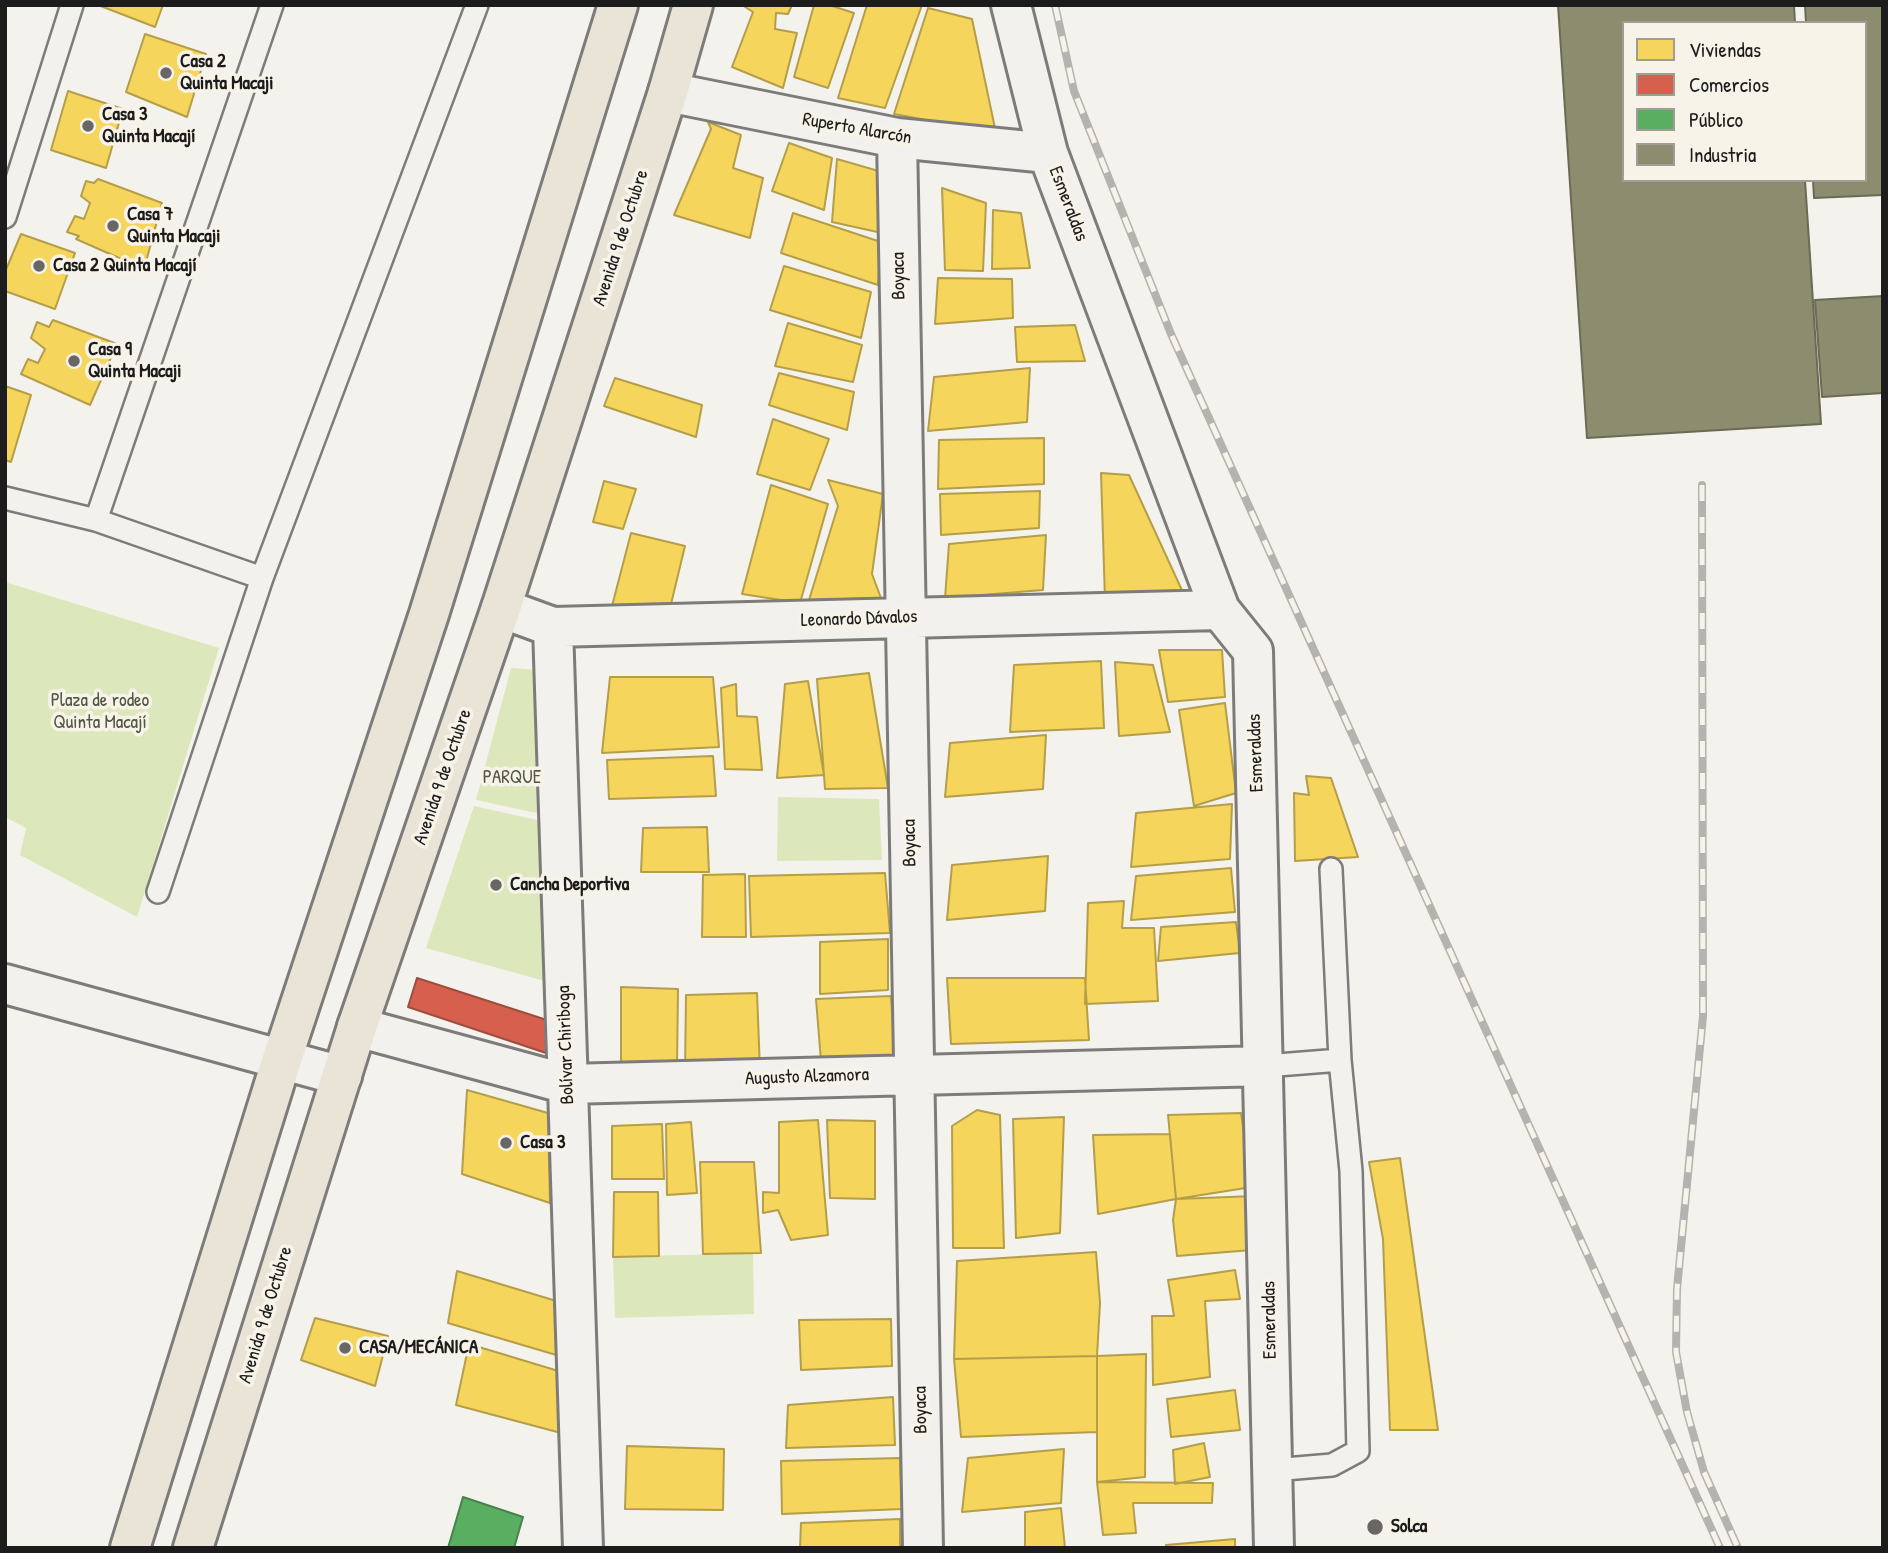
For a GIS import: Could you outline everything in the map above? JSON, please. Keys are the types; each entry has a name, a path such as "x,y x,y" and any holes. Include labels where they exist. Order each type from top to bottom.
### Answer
{"main road":[{"path":"130,1548 282,1059 429,614 618,5"},
{"name":"Avenida 9 de Octubre","path":"193,1548 357,1027 501,608 668,92 693,5"}],"street":[{"name":"Esmeraldas","path":"1011,5 1048,153 1220,610 1253,651 1265,1066 1274,1548"},
{"name":"Ruperto Alarcón","path":"668,92 897,138 1048,153"},
{"name":"Boyaca","path":"897,138 923,1548"},
{"name":"Leonardo Dávalos","path":"501,608 553,627 1220,610"},
{"name":"Bolívar Chiriboga","path":"553,627 583,1548"},
{"path":"5,984 342,1076"},
{"name":"Augusto Alzamora","path":"357,1027 567,1084 1265,1066"}],"lane":[{"path":"5,217 72,5"},
{"path":"96,520 272,5"},
{"path":"158,892 262,578 477,5"},
{"path":"5,498 96,520 262,578"},
{"path":"1273,1470 1332,1465 1358,1451 1351,1171 1340,1060 1331,869"},
{"path":"1265,1066 1340,1060"}],"green space":[{"name":"Plaza de rodeo Quinta Macají","path":"5,582 219,648 137,917 20,855 26,828 5,817"},
{"name":"PARQUE","path":"511,668 538,670 541,814 476,800"},
{"path":"778,797 879,799 882,860 777,861"},
{"name":"Cancha Deportiva","path":"474,806 542,821 548,982 426,948"},
{"path":"753,1253 754,1314 615,1318 613,1257"}],"building: Viviendas":[{"path":"98,5 163,5 155,27"},
{"path":"742,5 792,5 788,14 776,13 775,29 797,33 783,88 732,67 753,12"},
{"path":"814,5 829,5 854,13 828,88 794,77"},
{"path":"867,5 922,5 885,108 838,98"},
{"path":"928,8 972,19 996,133 894,114"},
{"name":"Casa 2 Quinta Macaji","path":"145,34 206,54 187,117 126,92"},
{"name":"Casa 3 Quinta Macají","path":"68,91 123,109 106,168 51,150"},
{"path":"708,122 741,135 733,168 763,178 750,238 674,215 711,129"},
{"path":"789,143 832,158 824,210 772,191"},
{"path":"837,159 882,172 882,233 832,222"},
{"name":"Casa 7 Quinta Macaji","path":"98,179 162,203 144,269 76,239 79,236 67,232 75,216 84,219 90,203 81,196 86,181 94,183"},
{"path":"942,188 986,203 983,271 945,270"},
{"path":"993,210 1021,213 1030,268 992,269"},
{"path":"793,213 881,242 878,285 781,253"},
{"name":"Casa 2 Quinta Macají","path":"21,234 75,253 55,309 5,291 5,272"},
{"path":"784,266 871,292 861,338 770,310"},
{"path":"938,278 1012,279 1013,318 935,324"},
{"name":"Casa 9 Quinta Macaji","path":"53,320 117,344 90,405 21,374 28,359 38,363 45,349 31,338 37,322 49,327"},
{"path":"788,323 862,345 853,382 775,366"},
{"path":"1075,325 1085,361 1017,362 1015,327"},
{"path":"1030,368 1027,422 928,431 934,377"},
{"path":"779,373 854,392 847,430 769,405"},
{"path":"615,378 702,405 696,437 604,406"},
{"path":"5,386 31,395 11,462 5,460"},
{"path":"773,419 829,439 810,490 757,474"},
{"path":"1044,438 1044,484 938,489 939,440"},
{"path":"1101,473 1129,475 1186,599 1105,600"},
{"path":"828,480 883,494 872,574 881,598 809,600 838,506"},
{"path":"604,481 636,489 623,529 593,522"},
{"path":"771,485 828,504 800,603 742,594"},
{"path":"1040,491 1039,528 941,535 940,494"},
{"path":"631,533 685,546 671,604 612,606"},
{"path":"1046,535 1043,590 945,598 949,544"},
{"path":"1159,650 1222,650 1225,697 1168,702"},
{"path":"1101,661 1104,728 1010,732 1014,665"},
{"path":"1115,662 1153,665 1170,732 1119,736"},
{"path":"869,673 888,788 825,789 817,679"},
{"path":"610,677 713,677 719,747 602,753"},
{"path":"808,681 824,775 777,778 785,684"},
{"path":"736,684 737,716 757,717 762,770 725,769 721,688"},
{"path":"1225,703 1236,793 1194,806 1179,710"},
{"path":"1046,735 1043,789 945,797 950,743"},
{"path":"713,756 716,796 609,799 607,760"},
{"path":"1306,776 1331,778 1358,857 1295,861 1294,793 1309,795"},
{"path":"1232,804 1230,859 1131,867 1136,813"},
{"path":"707,827 709,872 641,872 643,828"},
{"path":"1048,856 1045,911 947,920 952,865"},
{"path":"1231,868 1235,912 1131,920 1136,876"},
{"path":"885,873 890,933 751,937 749,876"},
{"path":"745,874 746,937 702,937 703,875"},
{"path":"1124,901 1122,928 1154,928 1158,1001 1085,1004 1088,903"},
{"path":"1236,922 1240,953 1158,961 1161,927"},
{"path":"888,939 888,990 820,994 820,942"},
{"path":"947,978 1085,978 1089,1040 951,1044"},
{"path":"621,987 678,989 677,1066 621,1066"},
{"path":"757,993 760,1070 685,1071 686,995"},
{"path":"891,996 895,1060 821,1061 816,999"},
{"name":"Casa 3","path":"467,1090 548,1113 550,1203 462,1174"},
{"path":"977,1110 1000,1115 1004,1248 953,1248 952,1126"},
{"path":"1241,1113 1252,1187 1176,1199 1168,1115"},
{"path":"1064,1117 1060,1233 1016,1238 1013,1119"},
{"path":"818,1120 828,1235 791,1240 778,1210 763,1213 763,1192 779,1193 779,1122"},
{"path":"827,1120 875,1121 875,1199 830,1198"},
{"path":"691,1122 697,1193 667,1195 666,1124"},
{"path":"662,1124 664,1179 612,1179 612,1126"},
{"path":"1170,1134 1176,1199 1098,1214 1093,1135"},
{"path":"1400,1158 1438,1430 1390,1430 1383,1239 1369,1162"},
{"path":"700,1162 754,1162 761,1253 703,1254"},
{"path":"614,1192 658,1192 659,1256 613,1257"},
{"path":"1255,1196 1252,1250 1177,1256 1173,1220 1176,1199"},
{"path":"1096,1252 1100,1303 1097,1356 954,1359 957,1261"},
{"path":"1235,1270 1240,1299 1205,1301 1210,1377 1153,1385 1152,1316 1174,1316 1168,1280"},
{"path":"457,1271 563,1303 563,1357 448,1323"},
{"name":"CASA/MECÁNICA","path":"315,1318 388,1336 375,1386 301,1360"},
{"path":"891,1319 892,1366 801,1370 799,1320"},
{"path":"469,1344 575,1376 576,1437 456,1405"},
{"path":"1146,1354 1145,1477 1097,1482 1097,1356"},
{"path":"1097,1356 1097,1432 961,1437 954,1359"},
{"path":"1235,1390 1240,1430 1171,1437 1167,1399"},
{"path":"893,1397 895,1445 786,1448 788,1405"},
{"path":"1204,1443 1210,1477 1175,1484 1173,1450"},
{"path":"627,1446 724,1449 723,1510 625,1509"},
{"path":"1064,1449 1061,1503 962,1512 968,1458"},
{"path":"900,1458 902,1509 782,1514 781,1461"},
{"path":"1097,1482 1213,1483 1212,1503 1133,1503 1136,1533 1103,1535"},
{"path":"1061,1508 1065,1548 1025,1548 1025,1512"},
{"path":"900,1519 900,1548 800,1548 801,1523"},
{"path":"1235,1539 1235,1548 1166,1548 1166,1545"}],"building: Comercios":[{"path":"417,978 553,1022 552,1055 408,1007"}],"building: Público":[{"path":"463,1497 523,1517 514,1548 448,1548"}],"building: Industria":[{"path":"1558,5 1794,5 1795,21 1622,21 1622,182 1805,182 1821,424 1587,438"},
{"path":"1805,5 1883,5 1883,195 1814,198 1813,182 1867,182 1867,21 1806,21"},
{"path":"1883,296 1883,393 1822,397 1815,300"}],"railway":[{"path":"1055,5 1074,91 1171,334 1720,1548"},
{"path":"1702,485 1703,1016 1677,1289 1676,1352 1687,1412 1704,1472 1738,1548"}],"place":[{"name":"Casa 2 Quinta Macaji","path":"166,73"},
{"name":"Casa 3 Quinta Macají","path":"88,126"},
{"name":"Casa 7 Quinta Macaji","path":"113,226"},
{"name":"Casa 2 Quinta Macají","path":"39,266"},
{"name":"Casa 9 Quinta Macaji","path":"74,361"},
{"name":"Cancha Deportiva","path":"496,885"},
{"name":"Casa 3","path":"506,1143"},
{"name":"CASA/MECÁNICA","path":"345,1348"},
{"name":"Solca","path":"1375,1527"}]}
